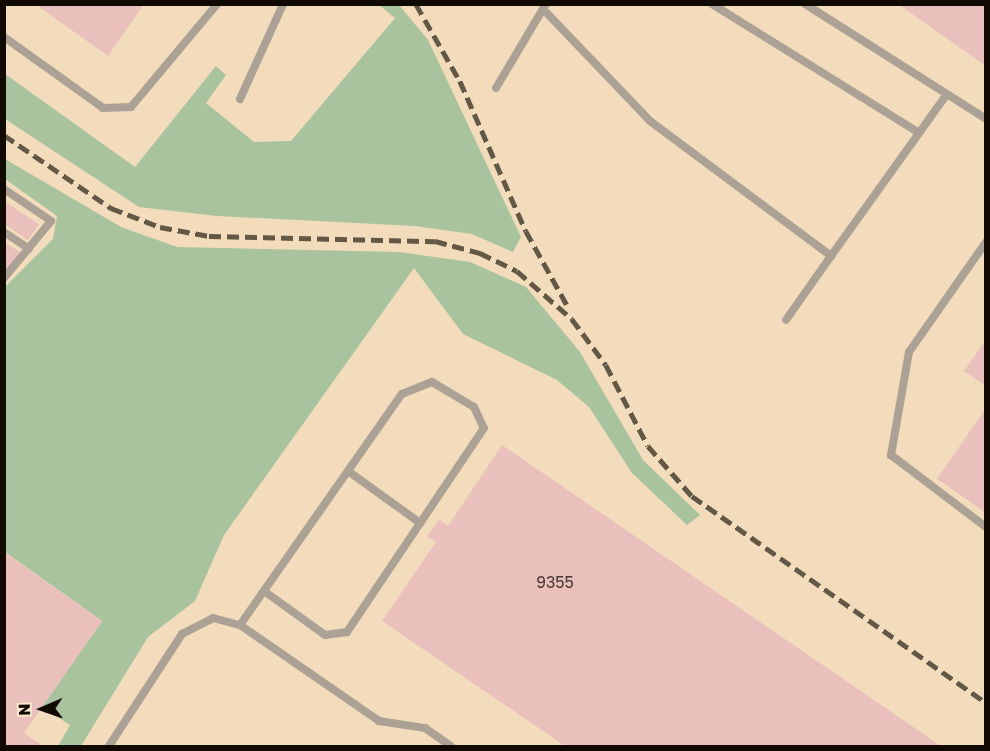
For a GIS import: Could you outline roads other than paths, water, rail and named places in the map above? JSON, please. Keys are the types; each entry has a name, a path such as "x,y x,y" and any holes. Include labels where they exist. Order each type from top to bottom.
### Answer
{"lane":[{"path":"4,37 103,108 131,107 218,4"},
{"path":"240,99 284,4"},
{"path":"712,4 920,133"},
{"path":"805,4 986,119"},
{"path":"496,88 544,7 650,121 831,256"},
{"path":"786,320 947,94"},
{"path":"4,189 51,220 4,278"},
{"path":"4,232 29,249"},
{"path":"986,242 909,352 891,455 986,527"},
{"path":"240,625 402,394 432,382 474,407 484,428 346,632 325,635 264,591"},
{"path":"348,471 420,522"},
{"path":"109,747 192,625 213,618 240,625 379,721 425,728 451,747"}],"railway":[{"path":"416,4 460,81 526,231 567,305"},
{"path":"4,135 111,208 160,227 209,236 435,241 480,253 517,271 572,319 606,365 648,446 692,496 986,703"}]}
